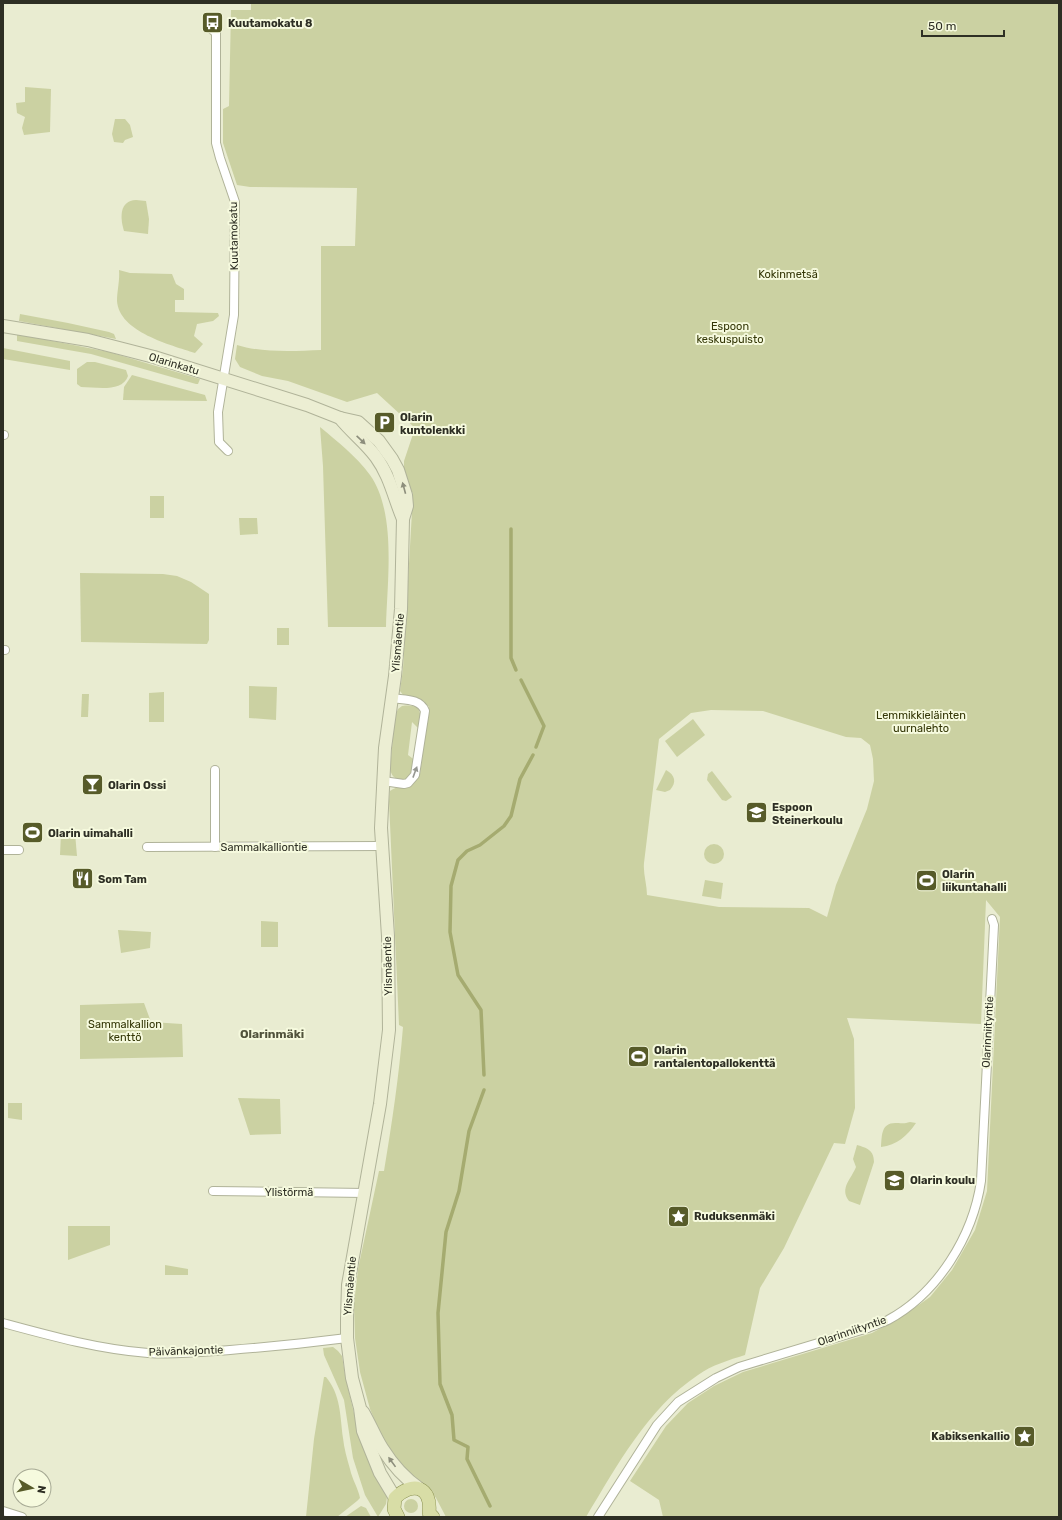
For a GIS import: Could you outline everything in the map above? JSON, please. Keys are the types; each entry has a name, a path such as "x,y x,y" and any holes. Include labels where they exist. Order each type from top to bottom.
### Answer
{"main road":[{"name":"Olarinkatu","path":"3,326 52,333 154,357 307,405 340,418 367,446 386,462"},
{"name":"Ylismäentie","path":"386,462 398,507 403,519 401,609 392,698 385,748 383,781 382,846 388,936 389,1030 380,1104 366,1193 353,1252 348,1285 347,1338 352,1378 360,1408 363,1431 394,1510"},
{"name":"Ylismäentie","path":"360,1408 381,1447 395,1466 408,1480 420,1489"},
{"path":"394,1510 407,1489 420,1489 428,1498 429,1516"}],"street":[{"name":"Kuutamokatu","path":"208,26 216,33 216,143 235,202 234,315 218,412 219,442 228,451"},
{"path":"383,781 404,784 408,783 415,775 424,711 423,706 418,702 392,698"},
{"path":"215,770 215,847"},
{"name":"Sammalkalliontie","path":"147,847 382,846"},
{"path":"3,850 19,850"},
{"name":"Olarinniityntie","path":"598,1517 657,1425 678,1402 716,1378 738,1367 868,1328 888,1320 926,1291 946,1268 957,1250 970,1222 979,1195 981,1181 994,925 992,919"},
{"name":"Ylistörmä","path":"213,1191 366,1193"},
{"name":"Päivänkajontie","path":"3,1323 98,1347 124,1351 164,1354 256,1348 347,1338"},
{"path":"3,1511 22,1517"}],"green space":[{"name":"Kokinmetsä","path":"251,3 1059,3 1059,1517 663,1517 659,1500 630,1481 666,1426 688,1403 714,1386 743,1372 872,1333 906,1314 930,1297 952,1270 975,1230 987,1191 1000,917 986,900 981,1024 847,1018 854,1039 855,1108 845,1144 834,1143 784,1248 760,1288 745,1355 703,1371 663,1404 634,1440 586,1517 446,1517 430,1490 396,1462 382,1437 370,1409 360,1372 355,1338 354,1304 358,1269 379,1171 384,1171 395,1099 403,1027 399,1025 389,801 390,791 412,783 420,774 429,707 424,701 404,696 400,691 403,669 413,494 404,474 404,461 414,427 377,393 347,402 288,381 262,376 240,367 235,359 237,345 247,348 268,350 321,350 321,246 355,246 357,188 250,187 237,185 223,143 223,109 229,106 231,10 251,10","holes":["711,710 763,711 846,737 861,738 870,745 873,759 874,781 867,809 836,885 827,917 809,908 719,907 647,895 644,863 659,739 691,713"]},
{"path":"25,87 51,89 50,132 24,135 22,128 25,117 17,113 16,103 25,102"},
{"path":"115,119 125,119 130,125 133,137 125,140 123,143 114,142 112,134"},
{"path":"136,200 146,201 149,219 148,234 124,231 122,211 126,203"},
{"path":"119,270 130,273 172,274 176,284 184,289 184,300 175,300 175,312 218,313 219,316 213,321 197,324 194,336 203,344 195,353 148,336 136,329 127,321 120,312 117,301"},
{"path":"20,314 109,332 114,334 116,339 19,321"},
{"path":"17,334 109,352 200,379 198,384 196,384 91,354 17,341"},
{"path":"3,348 70,361 70,370 3,359"},
{"path":"87,362 95,362 126,370 128,376 120,385 114,387 81,387 77,384 77,369"},
{"path":"132,375 205,395 207,401 123,400 124,387"},
{"path":"320,427 359,462 370,475 384,508 388,548 386,627 328,627 323,466"},
{"path":"150,496 164,496 164,518 150,518"},
{"path":"239,518 257,518 258,534 240,535"},
{"path":"80,573 163,574 177,576 191,582 209,594 209,640 207,644 81,642"},
{"path":"277,628 289,628 289,645 277,645"},
{"path":"249,686 277,687 276,720 249,718"},
{"path":"164,692 164,722 149,722 149,693"},
{"path":"82,694 89,694 88,717 81,717"},
{"path":"402,706 414,706 417,708 421,719 420,730 412,722 408,755 416,761 415,771 407,780 401,780 394,777 390,769 395,716 398,709"},
{"path":"693,719 705,735 677,757 665,741"},
{"path":"666,770 673,776 674,784 670,790 665,792 656,790"},
{"path":"712,771 732,797 726,801 722,800 707,780 708,774"},
{"path":"61,833 75,833 77,856 60,855"},
{"path":"714,844 721,847 724,854 721,861 714,864 707,861 704,854 707,847"},
{"path":"705,880 723,883 721,899 702,896"},
{"path":"261,921 278,922 278,947 261,947"},
{"path":"118,930 151,932 150,948 121,953"},
{"name":"Sammalkallion kenttö","path":"144,1003 151,1022 182,1024 183,1057 80,1059 80,1005"},
{"path":"238,1098 280,1099 281,1134 250,1135"},
{"path":"8,1103 22,1103 22,1120 8,1118"},
{"path":"892,1123 916,1123 905,1136 897,1142 881,1147 883,1130 885,1127"},
{"path":"857,1145 869,1150 874,1158 860,1205 849,1201 845,1192 847,1183 856,1167 853,1159"},
{"path":"68,1226 110,1226 110,1245 68,1260"},
{"path":"165,1265 188,1269 188,1275 165,1275"},
{"path":"333,1347 342,1356 346,1380 359,1434 387,1497 386,1504 378,1517 365,1495 353,1458 344,1400 324,1355 323,1348"},
{"path":"324,1377 326,1377 335,1391 340,1414 343,1442 351,1473 360,1498 337,1517 306,1517 314,1439"},
{"path":"408,1499 414,1499 418,1503 418,1509 414,1513 408,1513 404,1509 404,1503"},
{"path":"361,1506 366,1508 371,1517 345,1517"}],"waterway":[{"path":"511,529 511,658 516,670"},
{"path":"521,680 544,726 536,747"},
{"path":"484,1075 481,1010 458,975 450,932 451,886 458,860 467,851 480,845 504,826 511,816 520,779 533,755"},
{"path":"484,1090 469,1131 459,1191 446,1232 438,1313 440,1384 452,1415 454,1440 468,1447 467,1459 490,1506"}],"place":[{"name":"Kuutamokatu 8","path":"213,23"},
{"name":"Olarin kuntolenkki","path":"385,423"},
{"name":"Olarin Ossi","path":"93,785"},
{"name":"Espoon Steinerkoulu","path":"757,813"},
{"name":"Olarin uimahalli","path":"33,833"},
{"name":"Som Tam","path":"82,879"},
{"name":"Olarin liikuntahalli","path":"927,880"},
{"name":"Olarin rantalentopallokenttä","path":"638,1056"},
{"name":"Olarin koulu","path":"894,1180"},
{"name":"Ruduksenmäki","path":"678,1216"},
{"name":"Kabiksenkallio","path":"1025,1436"}],"district":[{"name":"Olarinmäki","path":"272,1034"}],"park label":[{"name":"Espoon keskuspuisto","path":"730,332"},
{"name":"Lemmikkieläinten uurnalehto","path":"921,721"}]}
